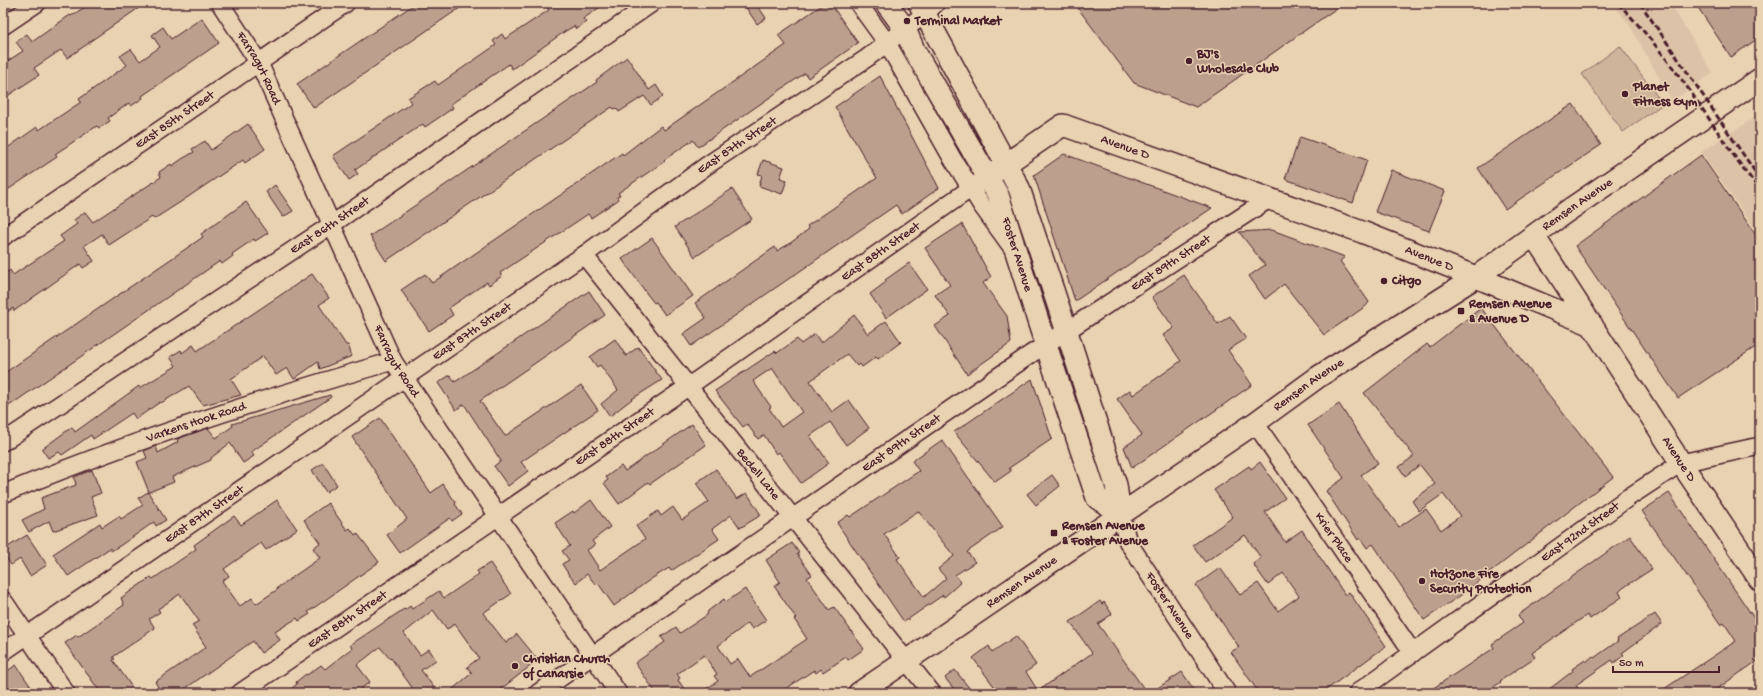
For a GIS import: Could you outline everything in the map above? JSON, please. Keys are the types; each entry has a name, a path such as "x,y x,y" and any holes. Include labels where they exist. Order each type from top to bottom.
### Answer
{"main road":[{"name":"Foster Avenue","path":"886,3 905,29 979,183 998,195 1097,498 1120,513"},
{"name":"Foster Avenue","path":"926,6 1019,188 1116,484 1120,513"},
{"name":"Remsen Avenue","path":"859,693 1120,513 1255,423 1318,377 1476,277 1566,212 1760,79"},
{"name":"Avenue D","path":"979,183 1063,125 1362,232 1592,325 1681,463 1760,580"},
{"path":"1534,236 1592,325"}],"street":[{"path":"3,26 37,3"},
{"name":"Farragut Road","path":"220,3 259,63 393,361 618,693"},
{"name":"East 85th Street","path":"3,237 346,3"},
{"name":"East 86th Street","path":"3,442 331,224 652,3"},
{"path":"858,3 887,43 906,80 979,183"},
{"name":"East 87th Street","path":"3,652 584,255 706,166 887,43 905,29 926,6"},
{"name":"East 88th Street","path":"240,693 689,386 979,183"},
{"name":"East 89th Street","path":"538,693 794,519 1046,344 1067,332 1269,199"},
{"name":"Bedell Lane","path":"584,255 932,693"},
{"name":"Varkens Hook Road","path":"3,494 120,447 296,389 393,361"},
{"name":"Krier Place","path":"1255,423 1413,653"},
{"name":"East 92nd Street","path":"1357,693 1629,497 1681,463 1760,446"},
{"name":"Foster Avenue","path":"1120,513 1128,542 1228,693"},
{"path":"3,600 66,693"}],"shaded area":[{"path":"1612,3 1670,3 1713,73 1672,101 1629,24"},
{"name":"Planet Fitness Gym","path":"1620,46 1663,104 1623,132 1582,74"},
{"path":"1760,114 1760,236 1701,152"}],"building":[{"path":"91,3 146,3 67,58 61,50 34,68 39,75 3,99 3,64 23,51 16,42 27,34 32,42 70,15 71,16"},
{"path":"416,3 467,3 314,108 297,84"},
{"path":"544,3 606,3 583,19 586,22 576,29 574,26 564,32 512,69 509,64 451,104 453,108 425,127 423,124 355,170 358,174 349,180 333,156 411,103 408,98 435,81 438,85 496,45 493,41 502,34 505,39 549,10"},
{"path":"743,3 756,3 766,18 757,24"},
{"path":"825,3 830,3 858,43 808,78 805,73 698,147 693,140 618,193 620,195 617,197 618,200 591,218 588,214 500,273 502,276 489,285 487,282 449,308 453,315 429,331 401,290 425,274 432,283 622,153 623,155 661,126 664,130 786,45 778,35"},
{"name":"BJ's Wholesale Club","path":"1074,3 1344,3 1196,107 1134,83"},
{"path":"1695,3 1760,3 1760,37 1731,57"},
{"path":"202,18 219,43 142,96 143,98 131,106 129,103 108,118 110,121 99,128 97,126 55,154 57,157 3,193 3,151 37,127 39,130 81,102 79,99 127,65 120,56 131,49 140,61 160,47 152,35 163,27 171,39"},
{"path":"627,57 649,90 656,85 663,96 651,105 644,96 619,112 616,108 614,109 612,107 386,261 370,236 597,82 596,80"},
{"path":"880,76 939,188 902,214 896,205 691,346 683,334 706,318 695,303 775,247 777,251 789,244 809,229 807,226 877,178 835,107"},
{"path":"1573,104 1601,145 1505,209 1478,168"},
{"path":"248,124 265,149 245,163 243,160 154,219 152,217 109,245 102,234 84,246 94,261 83,268 80,264 14,311 13,308 3,315 3,275 10,270 13,275 64,241 60,236 77,224 74,220 85,212 93,222 161,177 159,172 171,164 172,166 194,152 192,149 205,141 211,150"},
{"path":"1300,137 1367,160 1353,203 1285,179"},
{"path":"1064,154 1212,208 1075,301 1034,175"},
{"path":"1701,155 1760,241 1760,344 1678,398 1575,246"},
{"path":"763,160 784,167 780,178 787,180 782,194 759,186 762,175 758,174"},
{"path":"1391,170 1445,191 1429,231 1375,212"},
{"path":"275,185 293,211 283,217 266,192"},
{"path":"732,189 752,219 695,257 675,227"},
{"path":"246,202 268,233 255,241 254,239 232,254 233,256 222,264 220,261 3,410 3,374 203,237 201,234"},
{"path":"962,224 991,277 983,283 1007,316 1011,343 967,374 935,326 950,316 935,295 950,285 925,248"},
{"path":"1272,230 1345,257 1340,261 1369,302 1366,306 1324,335 1284,284 1265,299 1249,276 1265,265 1239,232"},
{"path":"652,238 693,296 665,315 656,302 654,303 647,294 622,259"},
{"path":"909,263 927,289 886,318 870,294 886,282 885,280"},
{"path":"312,274 329,298 319,305 346,345 348,345 352,356 320,369 318,362 294,379 287,368 276,375 263,356 231,379 241,395 203,405 189,386 161,403 160,402 136,419 132,413 93,439 91,435 62,455 59,452 48,458 42,449 72,427 75,432 139,386 140,388 176,366 170,357 181,350 182,353 193,345 197,351"},
{"path":"1184,275 1218,324 1230,316 1246,339 1228,350 1252,385 1132,468 1124,447 1142,435 1117,399 1130,390 1133,395 1181,361 1163,335 1174,328 1152,297"},
{"path":"589,291 605,315 480,401 505,436 581,385 598,410 521,462 528,471 508,486 494,466 501,461 464,404 456,410 438,383 450,375 455,382"},
{"path":"1481,308 1613,477 1461,595 1424,620 1373,544 1367,548 1360,538 1358,540 1326,491 1344,478 1308,425 1339,404 1378,463 1361,475 1399,527 1426,509 1441,530 1460,516 1443,494 1419,511 1412,501 1435,484 1420,465 1405,476 1399,467 1414,456 1364,393 1427,344 1430,347"},
{"path":"854,315 868,334 886,321 901,342 878,359 876,357 862,367 860,364 857,366 847,354 810,381 832,412 849,400 869,428 846,445 830,422 810,436 829,463 801,483 779,452 776,454 764,435 758,439 747,424 743,427 715,391 775,351 777,353 797,339 801,344 815,334 821,343","holes":["772,368 802,412 781,427 769,408 771,407 753,381"]},
{"path":"615,339 626,356 638,347 662,380 632,399 610,416 601,404 618,390 600,365 597,367 590,357"},
{"path":"1032,379 1052,439 1009,468 1011,471 995,482 954,432"},
{"path":"330,395 331,397 251,452 254,456 243,463 230,443 211,458 211,460 172,477 174,482 149,492 137,462 147,458 144,451 156,446 158,453 178,442 177,439 208,428 216,438 233,426 232,424"},
{"path":"380,418 431,493 443,484 462,514 452,521 450,518 400,553 387,535 407,519 352,437"},
{"path":"692,424 706,445 650,484 648,482 619,504 604,483 608,480 606,477 621,466 625,471"},
{"path":"942,440 1003,527 967,552 975,562 955,575 961,582 944,597 943,595 904,622 837,523 848,515 850,517 919,471 912,461","holes":["918,511 954,556 938,569 946,578 924,597 897,559 900,557 884,534"]},
{"path":"1260,462 1285,498 1265,512 1285,542 1302,530 1345,595 1349,592 1386,646 1322,693 1259,693 1231,652 1239,647 1196,585 1220,568 1240,595 1258,583 1278,611 1299,596 1283,573 1268,585 1253,564 1261,558 1245,535 1205,562 1193,545 1233,517 1214,490 1249,466 1251,469"},
{"path":"323,463 337,485 326,492 312,470"},
{"path":"716,469 737,499 747,493 761,515 740,528 731,515 712,529 719,539 671,571 669,568 651,579 614,606 598,583 596,585 587,574 576,583 569,575 562,564 569,560 562,551 570,546 555,523 573,511 574,513 591,500 610,527 592,541 595,545 587,550 600,570 645,539 636,526 658,511 661,516 673,507 682,520 709,502 696,483"},
{"path":"92,470 101,493 91,497 98,515 53,531 49,521 29,532 22,520 44,509 41,498 76,485 74,477"},
{"path":"1052,475 1060,486 1036,505 1027,494"},
{"path":"148,492 166,520 156,526 154,522 121,545 111,551 110,548 68,576 53,554 100,523 102,527 119,516 121,519 143,505 138,498"},
{"path":"1669,493 1760,627 1760,659 1711,693 1658,693 1736,641 1724,623 1721,625 1642,511"},
{"path":"277,500 297,529 266,550 261,543 224,569 229,576 222,581 240,606 252,598 256,604 320,558 313,548 320,543 304,520 328,503 347,530 350,528 355,535 357,533 379,562 308,612 310,614 299,621 297,618 275,632 280,640 261,653 253,641 179,693 162,693 155,682 206,647 192,625 199,621 180,594 158,609 160,612 149,619 155,628 113,657 115,659 113,660 136,693 101,693 65,643 77,635 78,637 124,605 121,598 151,577 153,579 196,549 194,545 234,516 241,525"},
{"path":"27,535 47,565 30,576 20,559 11,565 3,553 3,550"},
{"path":"1630,536 1652,569 1623,588 1619,592 1622,597 1590,619 1587,615 1532,653 1535,657 1485,693 1426,693 1494,648 1492,644 1523,623 1518,615"},
{"path":"792,543 799,553 797,554 812,575 807,578 829,610 834,607 864,649 848,660 846,657 823,672 821,669 816,673 814,670 787,688 790,693 700,693 718,681 714,676 717,674 704,655 677,674 680,678 678,680 687,693 656,693 635,663 665,642 661,637 676,627 680,633 707,615 708,611 724,599 726,602 745,589 766,620 752,629 748,623 718,646 730,664 738,659 750,677 807,639 794,619 796,618 774,586 780,582 766,560"},
{"path":"490,563 511,594 483,613 506,643 517,634 538,660 496,693 448,693 472,673 467,667 479,658 455,624 447,629 433,610 404,633 420,655 429,649 436,660 421,670 438,693 416,693 391,658 390,659 380,647 357,665 370,682 355,693 286,693 306,674 307,675 321,665 325,669 352,648 350,645 404,609 405,610 410,606 412,609 439,591 444,598 479,574 477,571"},
{"path":"1100,601 1102,604 1104,602 1112,614 1098,624 1147,693 999,693 973,658 989,646 992,652 1016,636 1036,665 1026,672 1038,691 1092,653 1070,622"},
{"path":"1655,614 1662,624 1622,653 1624,655 1614,663 1612,660 1576,685 1578,688 1571,693 1544,693 1573,671 1572,669 1585,660 1586,662 1593,656 1594,658 1618,641 1617,639"},
{"path":"16,665 31,687 21,693 3,693 3,674"},
{"path":"955,670 973,693 957,693 945,678"},
{"path":"1182,672 1196,693 1150,693"}],"railway":[{"path":"1618,3 1667,59 1737,160 1760,190"},
{"path":"1640,3 1760,179"}],"place":[{"name":"Terminal Market","path":"907,21"},
{"name":"BJ's Wholesale Club","path":"1189,61"},
{"name":"Planet Fitness Gym","path":"1625,94"},
{"name":"Citgo","path":"1384,281"},
{"name":"Remsen Avenue & Avenue D","path":"1461,311"},
{"name":"Remsen Avenue & Foster Avenue","path":"1054,533"},
{"name":"Hotzone Fire Security Protection","path":"1422,581"},
{"name":"Christian Church of Canarsie","path":"515,666"}]}
